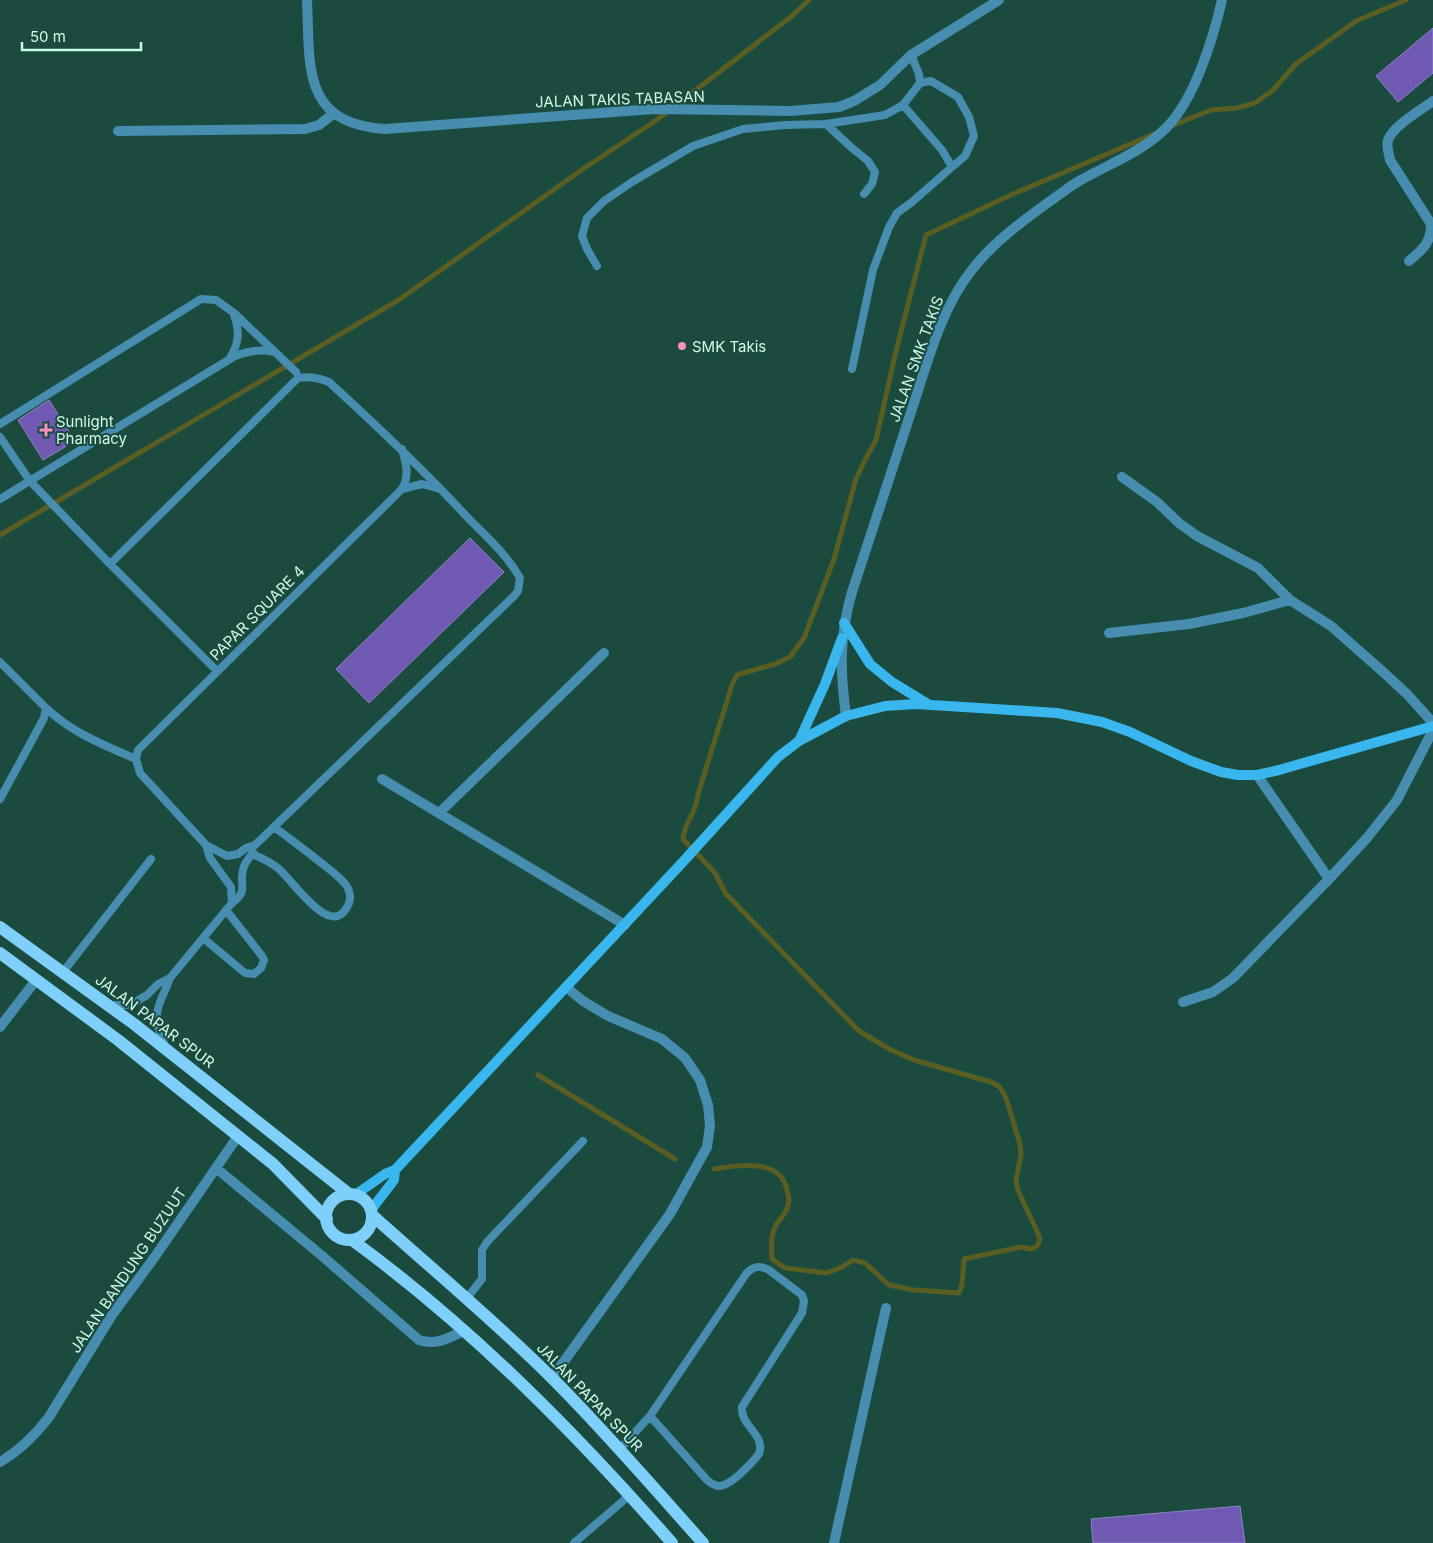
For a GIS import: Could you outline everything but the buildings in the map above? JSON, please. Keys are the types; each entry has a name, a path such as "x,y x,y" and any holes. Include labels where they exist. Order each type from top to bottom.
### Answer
{"main road":[{"path":"844,623 870,664 887,679 929,705"},
{"path":"799,741 825,684 842,638"},
{"path":"327,1219 330,1205 335,1199 352,1194 395,1170 681,864 778,757 799,741 846,716 885,706 916,704 1056,713 1102,722 1130,732 1191,761 1221,772 1238,775 1257,775 1279,770 1433,724"},
{"name":"JALAN PAPAR SPUR","path":"0,927 106,1004 286,1145 352,1194"},
{"path":"0,953 118,1040 272,1164 327,1219 332,1232 338,1237 352,1240 390,1267 433,1302 531,1392 630,1495 672,1543"},
{"path":"352,1240 359,1238 369,1228 372,1212 394,1180 395,1170"},
{"path":"352,1194 368,1203 372,1212"},
{"name":"JALAN PAPAR SPUR","path":"372,1212 552,1378 620,1450 703,1543"}],"street":[{"name":"JALAN TAKIS TABASAN","path":"307,0 312,81 321,101 333,114 349,123 385,130 654,110 790,111 838,107 880,85 911,55 999,0"},
{"name":"JALAN SMK TAKIS","path":"846,716 841,674 842,638 852,592 925,371 944,320 958,290 971,270 990,249 1027,217 1078,181 1155,138 1168,126 1179,113 1189,95 1208,50 1222,0"},
{"path":"1409,261 1425,247 1431,235 1430,224 1402,176 1390,160 1387,149 1388,140 1392,133 1401,125 1433,101"},
{"path":"118,131 305,129 319,125 333,114"},
{"path":"1122,477 1197,536 1258,568 1290,600 1330,626 1407,694 1433,724"},
{"path":"1109,633 1189,624 1243,613 1290,600"},
{"path":"439,813 604,653"},
{"path":"1184,1002 1213,992 1233,978 1329,880 1367,838 1397,800 1433,730"},
{"path":"1257,775 1329,880"},
{"path":"382,779 625,924"},
{"path":"0,1027 36,980"},
{"path":"552,1378 670,1214 707,1147 710,1126 708,1105 700,1080 685,1058 662,1039 608,1016 566,987"},
{"name":"JALAN BANDUNG BUZUUT","path":"0,1462 38,1431 49,1417 112,1315 238,1136"},
{"path":"216,1168 419,1340 436,1343 464,1331"},
{"path":"834,1543 886,1308"}],"lane":[{"path":"911,55 919,74 920,83"},
{"path":"597,266 587,250 582,236 587,218 604,201 693,146 736,131 785,125 826,124 885,115 903,105 920,83 932,81 958,97 969,118 974,136 965,156 897,213 889,227 873,270 852,369"},
{"path":"903,105 942,150 952,166"},
{"path":"826,124 868,161 875,172 872,184 864,194"},
{"path":"0,424 201,299 216,300 234,313 295,372 328,382 402,449 504,555 520,578 518,591 507,603 255,845 252,854 243,868 242,892 239,898 232,903 170,978 157,1014 157,1021 166,1050"},
{"path":"229,360 239,341 238,324 234,313"},
{"path":"0,500 229,360 251,351 276,354"},
{"path":"110,564 295,372"},
{"path":"0,437 30,481 217,671"},
{"path":"402,449 408,470 406,482 402,489"},
{"path":"402,489 422,484 442,490"},
{"name":"PAPAR SQUARE 4","path":"136,759 138,750 145,742 402,489"},
{"path":"0,662 59,721 81,734 136,759 140,773 206,845 227,856 238,854 246,848 255,845"},
{"path":"0,799 44,718 46,708"},
{"path":"252,854 278,868 318,911 328,916 339,916 346,912 351,899 348,886 274,826"},
{"path":"206,845 210,858 231,887 232,903"},
{"path":"63,972 151,859"},
{"path":"203,938 245,973 254,974 262,968 264,960 262,956 226,910"},
{"path":"106,1004 129,1005 134,1003 158,984 170,978"},
{"path":"467,1298 482,1279 482,1250 487,1242 583,1141"},
{"path":"620,1450 650,1416 750,1269 763,1267 802,1295 804,1301 802,1313 742,1407 743,1417 760,1442 760,1454 730,1482 718,1486 707,1480 650,1416"},
{"path":"574,1543 630,1495"}],"waterway":[{"path":"0,535 400,299 580,171 658,119 792,16 809,0"},
{"path":"1169,127 1211,110 1237,108 1255,103 1272,91 1296,64 1356,21 1406,0"},
{"path":"714,1169 746,1165 757,1166 768,1168 783,1180 789,1201 786,1211 774,1229 772,1259 785,1268 827,1273 853,1260 865,1263 889,1285 914,1290 959,1293 962,1285 964,1259 1021,1247 1032,1249 1038,1245 1040,1238 1018,1190 1016,1181 1021,1154 1020,1144 1006,1098 1000,1087 991,1082 914,1060 889,1049 859,1031 726,894 715,873 683,839 697,801 732,685 737,675 775,664 790,657 804,638 834,559 856,479 876,440 896,351 926,235 1013,194 1154,134"},
{"path":"538,1075 675,1159"}],"place":[{"name":"SMK Takis","path":"682,346"},
{"name":"Sunlight Pharmacy","path":"46,430"}]}
